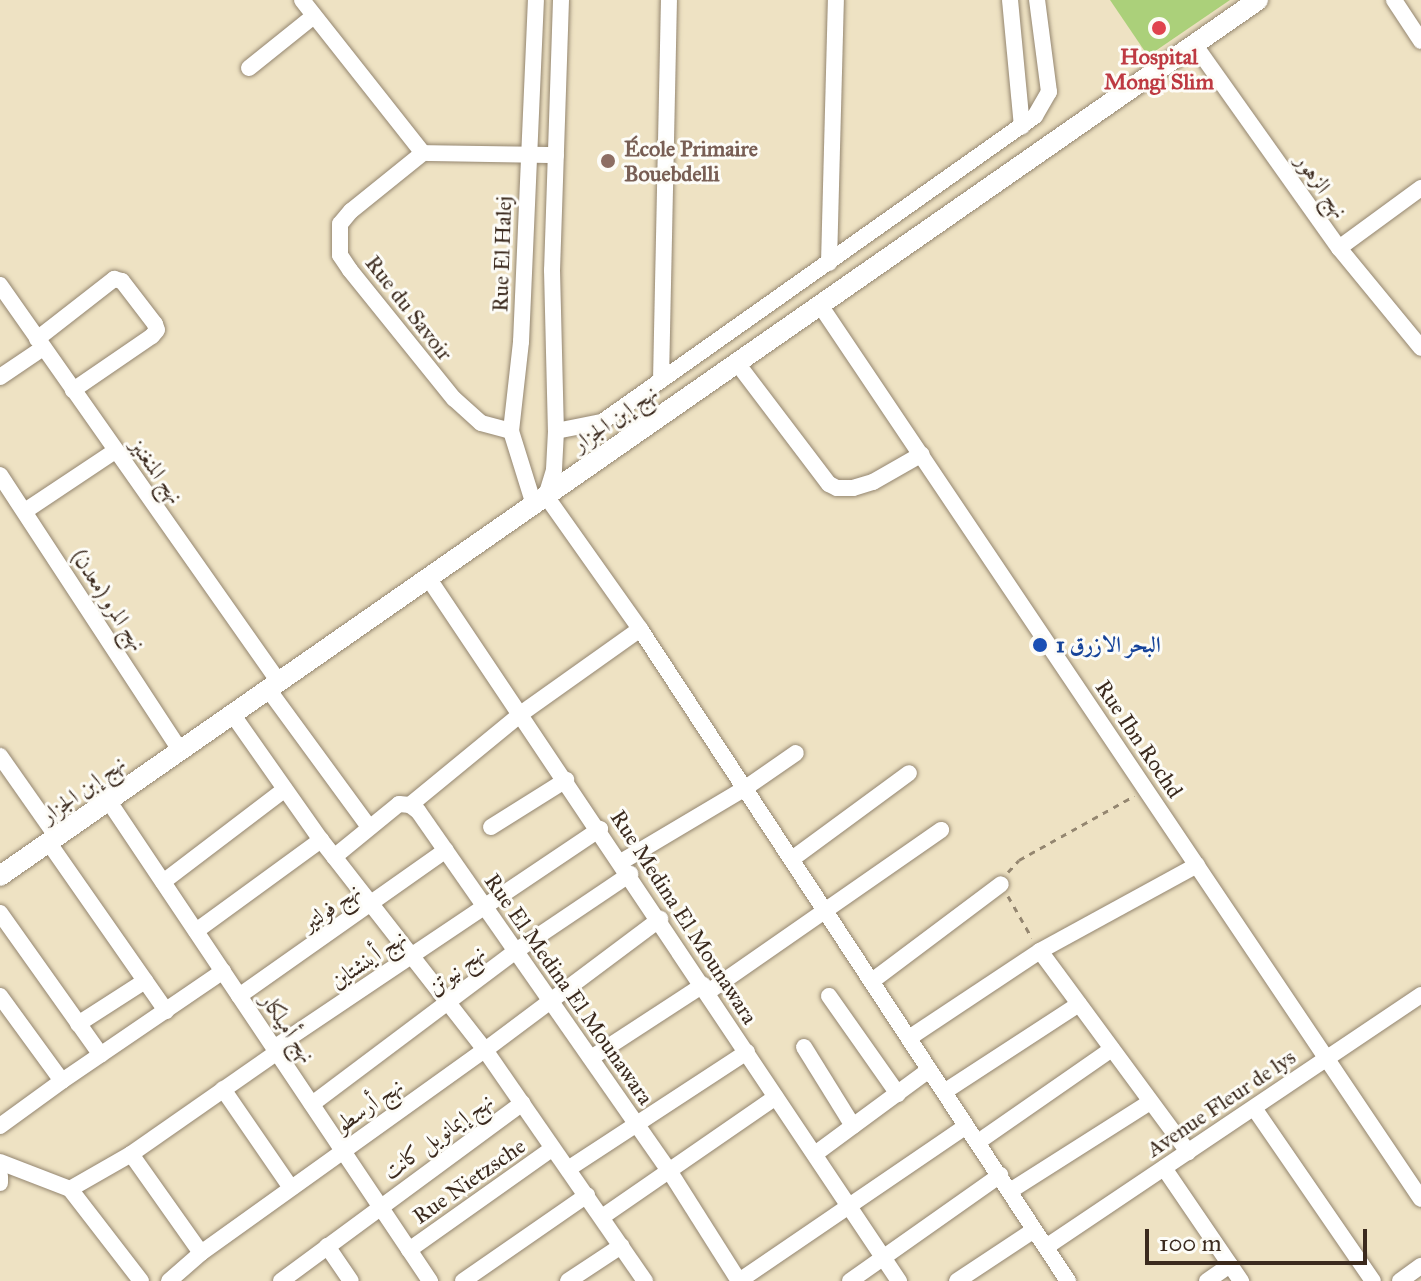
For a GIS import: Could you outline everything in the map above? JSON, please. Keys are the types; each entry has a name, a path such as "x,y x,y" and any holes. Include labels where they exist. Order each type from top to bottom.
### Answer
{"street":[{"path":"302,0 423,153 556,155"},
{"name":"Rue El Halej","path":"536,0 521,342 511,431 540,500 640,629 1068,1281"},
{"path":"540,500 554,470 556,431 552,270 561,0"},
{"path":"661,380 669,0"},
{"path":"829,263 836,0"},
{"path":"1010,0 1022,126"},
{"path":"556,431 602,422 1035,116 1049,92 1037,0"},
{"name":"نهج إبن الجزار","path":"0,876 1258,0"},
{"path":"1394,0 1421,41"},
{"path":"249,68 314,16"},
{"name":"نهج الزهور","path":"1194,44 1339,248 1421,348"},
{"name":"Rue du Savoir","path":"423,153 351,211 340,224 340,255 454,399 481,423 511,431"},
{"path":"1339,248 1421,188"},
{"path":"0,377 114,279 122,281 157,330 73,390"},
{"name":"نهج المنغنيز","path":"0,285 369,827"},
{"name":"Rue Ibn Rochd","path":"820,305 1421,1199"},
{"path":"737,363 829,484 837,488 873,482 922,454"},
{"path":"25,511 115,451"},
{"name":"نهج المرو (معدن)","path":"0,475 179,749"},
{"name":"Rue Medina El Mounawara","path":"429,579 600,829 899,1281"},
{"path":"334,857 399,804 410,805 522,713 640,629"},
{"path":"233,715 321,840 485,1050 645,1281"},
{"name":"نهج نيوتن","path":"312,1104 626,868 796,753"},
{"path":"0,756 166,1011"},
{"path":"792,859 909,773"},
{"path":"491,827 566,780"},
{"path":"163,882 285,789"},
{"name":"نهج أميلكار","path":"108,800 430,1281"},
{"name":"Rue El Medina El Mounawara","path":"410,805 446,850 638,1125 739,1281"},
{"name":"نهج أينشتاين","path":"70,1189 131,1154 412,955 600,829"},
{"path":"591,1058 827,912 941,830"},
{"path":"196,931 321,840"},
{"name":"نهج فولتير","path":"239,996 372,906 446,850"},
{"path":"909,1038 1040,951 1197,865"},
{"path":"872,981 1001,884"},
{"path":"0,913 101,1055"},
{"name":"نهج أرسطو","path":"169,1281 201,1253 485,1050 660,919"},
{"path":"1040,951 1188,1152"},
{"path":"0,1126 223,971"},
{"path":"78,1024 145,981"},
{"name":"Avenue Fleur de lys","path":"1046,1247 1421,995"},
{"path":"0,996 62,1081"},
{"path":"829,996 898,1094"},
{"path":"944,1092 1079,1004"},
{"path":"804,1047 853,1126"},
{"path":"978,1142 1112,1049"},
{"path":"568,1169 747,1052"},
{"path":"815,1154 929,1070"},
{"path":"223,1089 291,1188"},
{"path":"602,1217 776,1097"},
{"path":"1010,1191 1150,1102"},
{"name":"نهج إيمانويل كانت","path":"281,1281 300,1275 327,1246 522,1103"},
{"path":"1254,1108 1373,1281"},
{"path":"739,1281 966,1126"},
{"name":"Rue Nietzsche","path":"409,1250 553,1148"},
{"path":"131,1154 201,1253"},
{"path":"0,1162 70,1189 141,1281"},
{"path":"1164,1168 1241,1281"},
{"path":"850,1281 1000,1175"},
{"path":"0,1176 0,1183"},
{"path":"463,1281 587,1195"},
{"path":"957,1281 1034,1230"},
{"path":"327,1246 351,1281"},
{"path":"568,1281 621,1246"},
{"path":"1207,1281 1230,1265"},
{"path":"1400,1281 1421,1266"}],"path":[{"path":"1040,951 1001,884 1019,860 1146,789"}],"green space":[{"name":"Hospital Mongi Slim","path":"1110,0 1230,0 1148,56"}],"place":[{"name":"Hospital Mongi Slim","path":"1159,28"},
{"name":"École Primaire Bouebdelli","path":"608,161"},
{"name":"1 البحر الازرق","path":"1040,645"}]}
